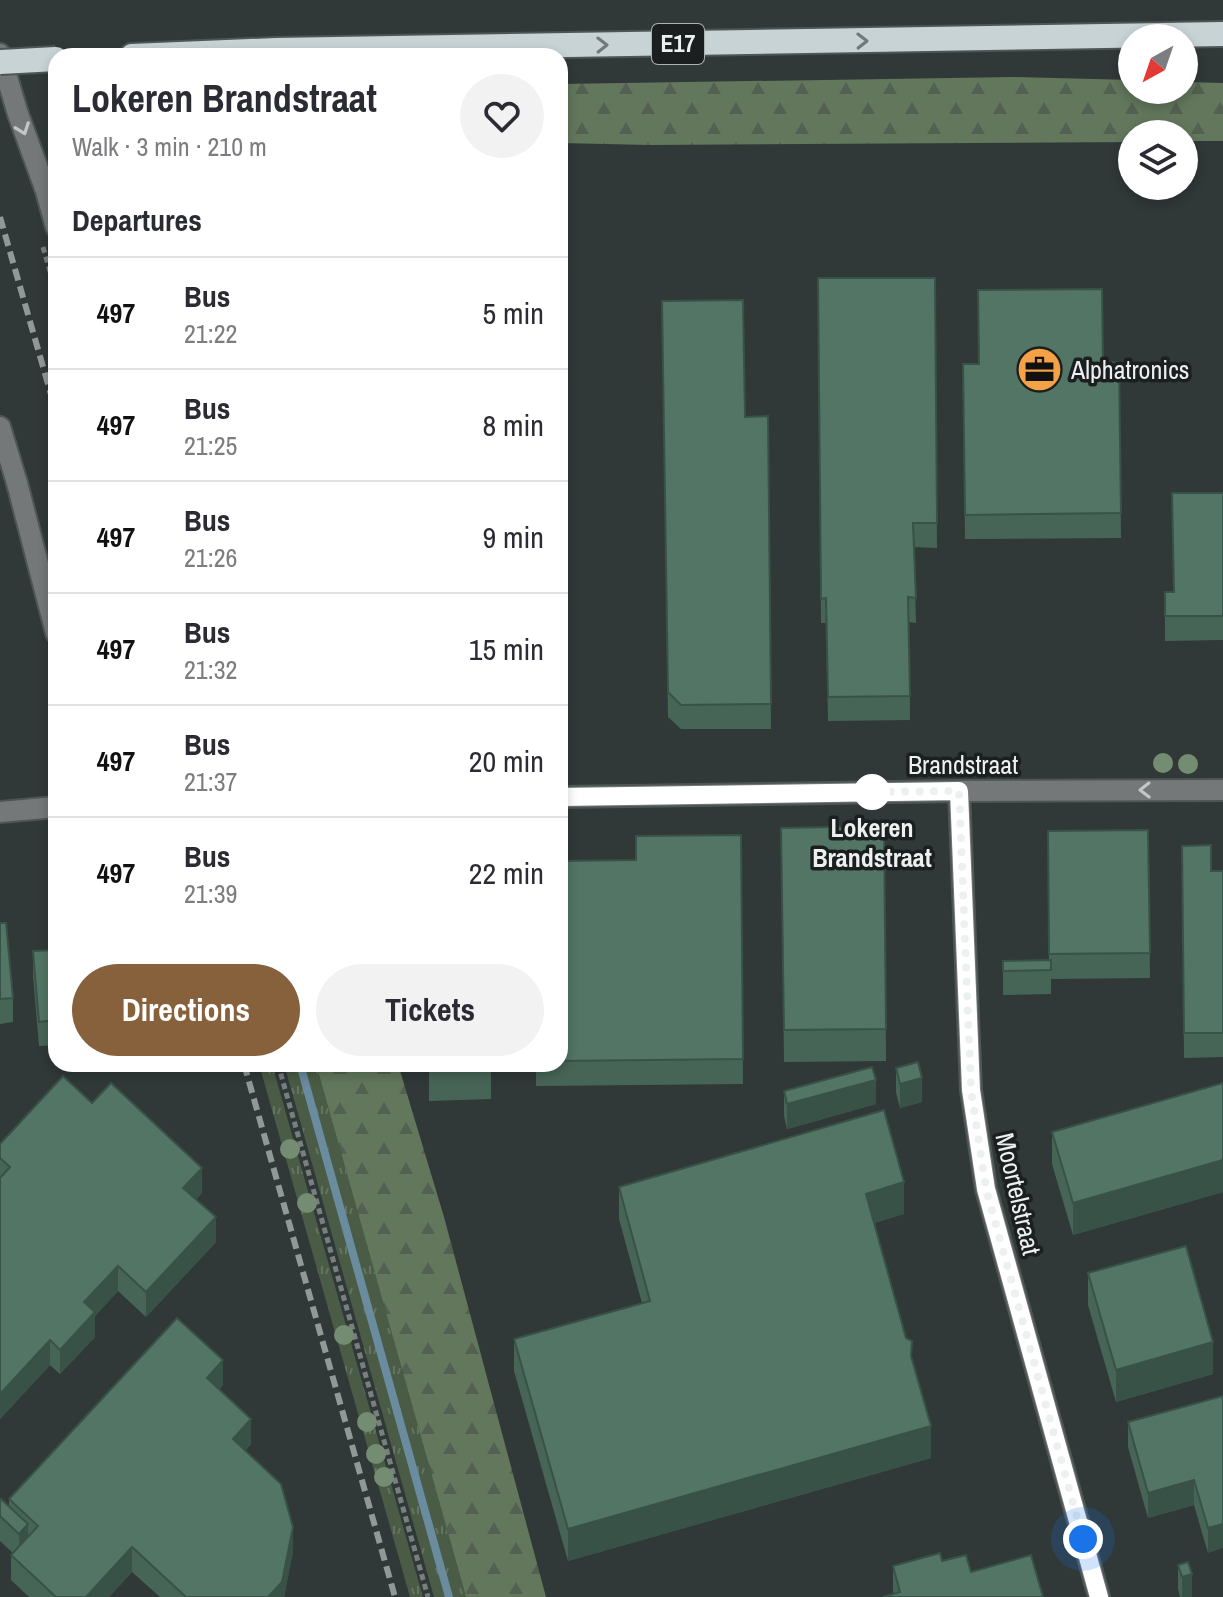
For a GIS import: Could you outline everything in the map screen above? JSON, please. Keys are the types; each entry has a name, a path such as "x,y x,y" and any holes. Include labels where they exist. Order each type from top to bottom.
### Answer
{"highway":[{"name":"E17","path":"394,48 1223,34"},
{"path":"0,62 48,59"}],"street":[{"path":"0,54 48,198"},
{"path":"0,427 48,602"},
{"name":"Brandstraat","path":"568,797 1223,790"},
{"name":"Moortelstraat","path":"959,791 971,1090 986,1189 1099,1597"},
{"path":"0,812 48,808"}],"path":[{"path":"280,1072 428,1597"}],"green space":[{"path":"1013,77 1118,80 1118,104 1198,104 1198,82 1223,83 1223,141 1198,141 1198,120 1118,120 1118,142 568,143 568,84"},
{"path":"261,1072 274,1072 423,1597 410,1597"},
{"path":"286,1072 318,1072 466,1597 434,1597"},
{"path":"318,1072 400,1072 444,1217 546,1597 466,1597"}],"building":[{"path":"818,278 935,278 937,523 913,523 916,598 908,597 910,696 828,697 826,598 821,599"},
{"path":"1102,289 1103,363 1119,362 1121,513 965,515 963,364 979,364 978,290"},
{"path":"743,300 745,417 768,416 771,704 681,705 668,692 662,301"},
{"path":"1172,493 1223,493 1223,616 1165,616 1165,592 1174,592"},
{"path":"884,826 886,1029 784,1030 781,828"},
{"path":"1148,830 1150,953 1049,954 1048,831"},
{"path":"741,835 743,1059 568,1061 568,861 636,860 636,836"},
{"path":"1211,845 1211,871 1223,871 1223,1033 1184,1033 1182,846"},
{"path":"0,923 6,923 13,998 0,999"},
{"path":"48,950 48,1021 39,1022 33,951"},
{"path":"1051,960 1051,970 1003,971 1003,961"},
{"path":"918,1062 922,1078 900,1084 896,1068"},
{"path":"872,1067 876,1080 787,1104 784,1091"},
{"path":"63,1076 92,1103 111,1083 202,1168 183,1188 216,1217 146,1292 118,1266 84,1302 95,1312 60,1350 50,1340 0,1394 0,1178 10,1167 0,1158 0,1144"},
{"path":"1223,1083 1223,1160 1073,1203 1052,1132"},
{"path":"884,1110 904,1182 866,1194 906,1338 912,1341 911,1356 931,1426 568,1529 514,1339 650,1301 619,1187"},
{"path":"1186,1246 1213,1342 1116,1370 1088,1273"},
{"path":"177,1318 223,1360 207,1378 251,1419 233,1439 281,1484 293,1527 282,1582 268,1597 186,1597 132,1547 86,1597 56,1597 11,1555 38,1526 9,1499"},
{"path":"1223,1396 1223,1524 1208,1528 1194,1480 1148,1493 1128,1422"},
{"path":"1,1499 28,1524 19,1534 0,1516"},
{"path":"940,1553 942,1561 966,1555 971,1572 1031,1555 1043,1597 883,1597 900,1592 893,1566"},
{"path":"1188,1562 1192,1574 1182,1577 1178,1565"}],"waterway":[{"path":"302,1072 449,1597"}],"railway":[{"path":"0,217 48,384"},
{"path":"246,1072 395,1597"}],"bus line":[{"name":"497","path":"568,797 959,791 971,1090 986,1189 1099,1597"}],"place":[{"name":"Alphatronics","path":"1040,370"},
{"name":"Lokeren Brandstraat","path":"872,792"}],"route":[{"path":"872,792 867,792 959,791 971,1090 986,1189 1083,1539"}]}
